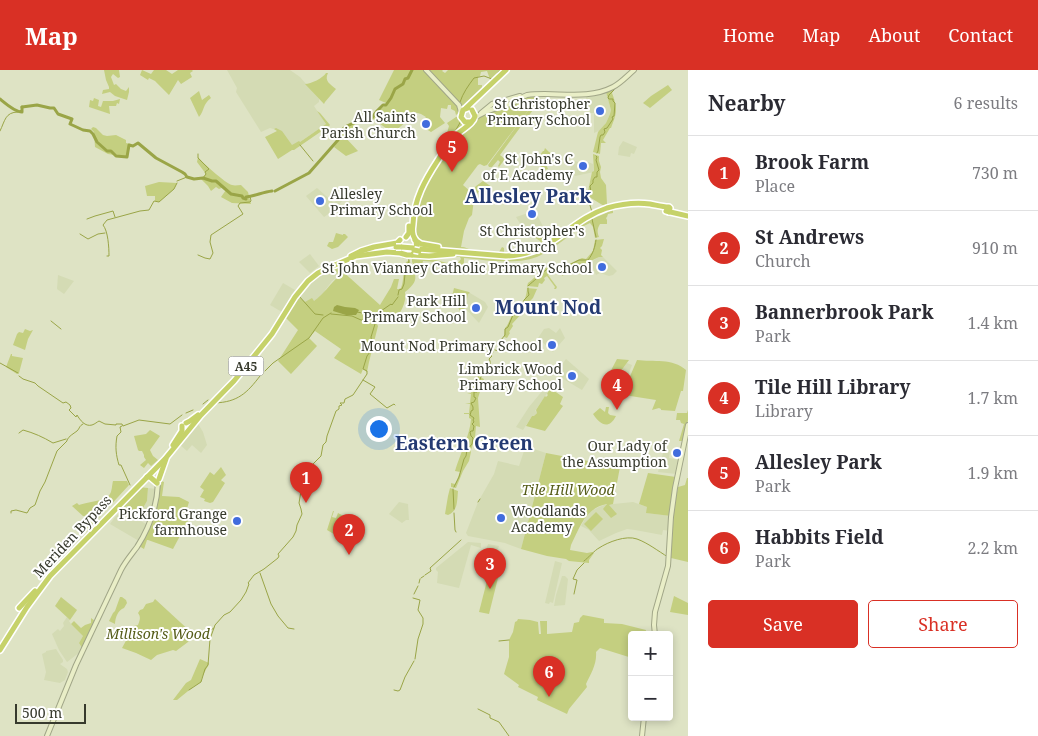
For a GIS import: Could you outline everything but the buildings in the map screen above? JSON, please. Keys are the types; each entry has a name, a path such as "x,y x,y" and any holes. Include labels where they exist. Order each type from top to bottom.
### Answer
{"highway":[{"path":"416,251 415,240 412,235 413,216 422,186 450,142 459,132 473,103 506,70"},
{"path":"463,121 468,123 469,113"},
{"path":"355,255 366,249 397,243 409,233 412,206 418,187 448,140 463,126 461,117 469,113"},
{"name":"A45","path":"416,251 513,256 531,252 547,245 599,211 638,202 688,215"},
{"name":"A45","path":"158,483 170,450 198,414 232,380 272,331 306,280 333,263 355,255 399,249 506,258 521,257 542,250 591,217 607,210 635,205 668,209"},
{"path":"399,249 398,247 403,239 410,237 423,245 468,253"},
{"name":"A45","path":"170,450 238,376 272,334 300,291 318,272"},
{"path":"261,358 261,352 272,334"},
{"path":"238,376 250,364 255,363"},
{"path":"170,450 182,431 184,424 198,414"},
{"name":"Meriden Bypass","path":"0,648 50,576 170,450"},
{"path":"146,475 158,483"},
{"name":"Meriden Bypass","path":"0,648 18,616 62,560 146,475"},
{"path":"19,608 40,587"}],"main road":[{"path":"426,70 459,106 469,113 480,114 492,104 533,93 583,95 608,90 620,83 633,70"},
{"path":"655,631 655,612 669,560 677,476 688,425"},
{"path":"47,736 73,669 122,568 138,546 150,522 156,508 158,483"},
{"path":"642,736 644,721"}],"shaded area":[{"path":"227,70 290,70 300,77 319,99 319,102 314,106 326,124 291,148 280,131 270,128 261,132 236,92 237,88"},
{"name":"St Christopher Primary School","path":"606,92 611,110 610,114 601,130 594,133 594,113 590,113 590,109 587,109 586,97"},
{"path":"623,141 637,147 634,154 631,153 630,157 618,155 619,147"},
{"name":"St John's C of E Academy","path":"575,161 593,164 594,172 575,176 570,169"},
{"name":"Allesley Primary School","path":"317,188 334,203 340,196 344,199 324,217 306,196"},
{"path":"528,213 530,218 537,215 545,230 528,233 524,230 516,217"},
{"path":"310,254 319,266 310,273 299,262"},
{"name":"St John Vianney Catholic Primary School","path":"599,257 603,257 617,271 613,275 609,276 600,273 596,275 593,263 591,262"},
{"path":"328,269 335,271 339,276 332,281 320,297 305,303 298,296 314,278"},
{"path":"58,275 74,281 64,294 57,289"},
{"path":"283,283 295,290 282,312 270,305"},
{"name":"Park Hill Primary School","path":"468,293 485,302 488,307 479,323 463,306"},
{"path":"337,305 359,310 356,315 346,315 333,311"},
{"name":"Mount Nod Primary School","path":"549,328 556,333 560,328 565,338 553,352 538,338 544,329"},
{"name":"Limbrick Wood Primary School","path":"566,359 589,379 582,390 555,374"},
{"path":"627,363 632,365 624,386 622,386 617,382 621,371"},
{"path":"543,390 548,392 535,411 537,412 534,417 532,416 523,430 516,427 529,407"},
{"path":"197,422 203,432 207,445 201,453 192,445 187,451 179,444"},
{"name":"Woodlands Academy","path":"528,447 546,453 521,549 505,543 468,536 466,533 478,502 494,474 498,461 519,466 524,451"},
{"path":"664,449 670,450 669,458 679,460 676,474 658,472"},
{"path":"148,488 157,489 150,520 140,515 137,519 148,525 139,541 110,524 126,506 139,515 147,501"},
{"path":"399,502 408,504 409,520 402,523 389,514"},
{"path":"633,502 647,507 647,513 671,516 670,531 663,530 662,535 627,529 599,541 589,530 581,526 588,513 599,507"},
{"path":"468,542 481,543 481,548 471,545 459,588 437,583 438,572 436,568"},
{"path":"488,544 499,546 493,562 483,560"},
{"path":"555,561 562,563 553,603 550,602 549,604 545,603"},
{"path":"562,576 568,579 565,605 554,606 556,595"},
{"path":"67,617 83,636 79,643 81,647 80,652 67,662 52,634 58,629 60,631"},
{"path":"56,649 63,660 60,664 68,672 65,680 60,683 44,680 46,672 42,654"}],"green space":[{"path":"104,70 119,70 120,77 118,78 113,74 111,77 114,85 116,84 121,89 126,91 129,87 127,100 110,92 102,94 103,90 109,89"},
{"path":"142,70 151,74 154,70 166,70 172,74 178,70 193,71 190,73 192,77 181,84 178,80 169,95 155,81 149,78 148,80 140,75"},
{"path":"394,70 425,70 458,106 460,112 456,115 455,111 451,109 451,105 448,105 447,109 441,108 440,117 445,123 431,132 420,125 426,117 414,111 408,120 393,133 370,117 386,105 386,103 379,100"},
{"path":"428,70 443,70 445,73 448,70 505,70 491,82 487,71 481,72 478,77 478,85 482,85 482,92 474,100 471,98 466,107 460,104"},
{"path":"328,73 328,82 336,89 324,104 305,84 317,80"},
{"path":"668,85 672,90 650,108 643,103 651,96"},
{"path":"614,89 612,93 616,115 611,128 603,140 606,143 601,143 600,154 593,152 598,132 606,123 611,110 606,92"},
{"path":"199,91 202,100 209,95 211,98 206,103 199,117 190,98"},
{"name":"Allesley Park","path":"535,96 534,99 536,100 487,165 478,165 463,185 471,192 483,181 492,187 491,193 502,193 503,199 490,198 479,191 474,199 472,215 464,231 461,247 480,252 499,252 502,247 504,248 504,253 523,251 541,244 540,241 528,233 539,228 544,229 547,236 550,236 553,240 541,248 508,255 459,250 418,242 414,233 414,220 420,192 453,140 487,112 526,97","holes":["543,233 547,236 546,242 538,235"]},
{"path":"94,98 99,100 98,106 101,107 103,101 120,99 119,104 117,103 116,106 109,106 110,114 89,107 90,100 93,101"},
{"path":"530,108 533,110 500,155 505,159 499,167 500,162 498,160 492,167 489,167 488,165"},
{"path":"317,111 330,125 278,159 265,137 277,131 274,129 276,128 282,131 292,145 300,142 326,124"},
{"path":"456,117 462,122 462,126 449,137 440,149 436,145 440,138 444,138 447,133 449,126 447,123"},
{"path":"354,123 357,129 345,137 358,151 346,156 334,147 339,140 335,135"},
{"path":"93,127 103,135 116,135 126,140 126,143 131,144 127,157 108,154 95,147 94,132 91,129"},
{"path":"545,148 558,156 552,161 550,156 546,154 542,156 548,169 545,170 539,165 531,164 531,160 539,156"},
{"path":"593,154 599,156 601,178 606,185 607,204 612,204 604,206 587,196 592,172 594,171"},
{"path":"198,157 229,183 241,185 248,192 251,204 232,203 221,197 226,190 224,187 219,189 216,187 211,191 201,179 206,174 197,162"},
{"path":"159,182 177,183 174,189 159,202 155,201 155,196 147,196 145,186"},
{"path":"613,210 613,213 608,214 606,218 607,224 600,224 598,230 599,237 595,238 593,227 590,223 548,251 533,258 503,261 464,258 462,267 464,272 454,265 461,259 460,257 428,258 447,263 446,265 423,261 422,265 415,267 412,262 412,256 450,255 522,258 540,252 585,222"},
{"path":"336,233 345,234 348,237 338,247 332,249 327,246 329,242 333,242"},
{"path":"604,239 600,248 603,257 599,257 564,273 563,276 558,272 548,275 557,287 556,289 554,289 555,287 547,276 542,284 539,283 538,287 527,286 547,267 557,266 564,268 582,258 586,259 593,251 595,240"},
{"path":"403,255 408,256 415,275 414,283 405,292 404,304 394,322 384,312 376,316 378,326 367,372 363,369 361,374 334,358 341,349 315,331 309,338 317,346 291,374 278,361 298,330 285,317 298,296 305,302 312,298 314,301 339,276 336,271 329,269 337,265 380,305 394,279 399,279 397,289 401,288 405,265 408,261 408,259 402,258"},
{"path":"454,288 470,293 463,306 465,309 460,311 456,304 451,301"},
{"path":"527,288 537,289 533,298 522,309 524,311 512,324 513,326 507,338 504,337 505,328 512,316 523,304"},
{"path":"25,329 33,330 25,350 13,345 17,334 19,332 23,333"},
{"path":"11,354 12,356 23,358 19,373 17,374 6,367"},
{"path":"617,359 629,360 619,377 614,375 608,376"},
{"path":"637,360 669,362 686,370 683,391 681,391 675,411 661,410 659,408 652,410 656,400 624,395"},
{"path":"478,376 484,379 478,398 480,427 476,426 469,461 456,488 451,487 451,483 455,484 460,472 455,471 470,425 471,419 469,414 464,414 469,413 470,404 465,403 470,403 471,394 467,393 471,393 474,385 470,382 475,384"},
{"path":"550,388 563,397 560,404 563,406 545,431 526,426 532,416 537,413 536,410 545,396 548,395"},
{"path":"606,407 609,407 608,413 610,415 616,416 610,423 604,424 593,414 600,408 605,412"},
{"path":"688,410 688,420 683,441 679,441 684,424 680,420 676,420 677,413 687,413"},
{"path":"150,430 160,436 150,450 158,460 151,466 148,463 144,468 140,465 146,460 142,451 138,450 134,436 146,434"},
{"name":"Tile Hill Wood","path":"546,453 620,467 613,504 609,505 617,514 611,518 603,509 607,504 593,510 584,519 571,545 570,550 594,553 589,563 569,561 521,549"},
{"path":"221,467 226,475 221,480 225,483 213,502 204,501 205,499 200,497 204,490 200,487 210,472 214,475"},
{"path":"648,473 676,477 671,516 646,513 647,507 639,504"},
{"path":"687,478 688,562 671,558 674,509 678,487 685,485"},
{"path":"113,481 127,481 129,485 86,532 82,529 89,517 83,516 72,506 77,503 79,505 101,500 108,496"},
{"path":"161,481 164,482 162,496 179,497 189,502 186,512 190,514 190,517 173,549 147,540 144,549 139,546 155,515"},
{"path":"139,487 148,488 147,501 139,515 127,506 122,505"},
{"path":"450,488 458,491 454,511 448,515 445,514"},
{"path":"333,511 332,517 336,518 338,513 357,523 353,531 358,534 345,528 339,537 327,530"},
{"path":"596,512 603,519 591,531 584,524"},
{"path":"491,565 501,566 489,614 479,612"},
{"path":"674,596 688,603 688,615 670,612"},
{"path":"61,597 77,610 70,620 55,606"},
{"path":"120,597 126,600 127,603 117,614 115,624 109,621"},
{"name":"Millison's Wood","path":"155,599 193,634 188,642 176,651 173,650 157,655 151,660 122,648 134,626 138,625 140,616 138,613 140,610"},
{"path":"583,615 604,619 604,623 622,624 646,630 628,631 628,657 600,648 596,652 595,664 586,684 587,687 567,714 537,700 538,697 518,687 519,685 504,674 509,657 509,640 515,622 518,619 538,622 539,634 541,634 540,621 547,621 547,634 572,632 574,623 579,622"},
{"path":"91,618 95,621 82,648 79,643 83,636 71,624 74,621 81,628 91,623"},
{"path":"200,659 209,663 201,682 177,700 173,700 186,683 191,680"}],"waterway":[{"path":"371,119 383,105 386,105 395,89 403,84 412,70"},
{"path":"498,74 501,70"},
{"path":"460,102 474,78 484,76 492,79"},
{"path":"597,153 600,137 614,116 615,103 613,99 608,98 614,88"},
{"path":"0,99 16,111 22,112 22,107"},
{"path":"22,107 37,105 54,108 58,114 72,119 70,124 90,131 97,142 116,156 127,157 129,145 133,146 138,143 156,158 182,172 187,177 216,181 231,194 242,196 246,199 246,197 272,191"},
{"path":"458,106 459,112"},
{"path":"0,131 8,115 18,112"},
{"path":"275,191 309,173 338,140 335,135 347,126 366,117"},
{"path":"453,135 461,121"},
{"path":"300,145 313,161"},
{"path":"198,154 198,158 209,169 205,172 206,174 203,178"},
{"path":"589,197 591,192 590,186 595,177 597,177 599,170 596,156"},
{"path":"177,181 187,177"},
{"path":"107,256 109,256 108,239 103,225 107,220 149,210 154,201 159,202 174,189 177,183"},
{"path":"198,255 210,259 213,253 210,242 211,235 243,214 238,206 240,203 250,202 250,196"},
{"path":"589,199 592,212"},
{"path":"87,219 113,211 115,217"},
{"path":"592,219 596,237"},
{"path":"80,234 88,239 105,233"},
{"path":"528,286 546,270 553,268 565,270 567,266 579,260 588,260 594,250 596,240"},
{"path":"398,295 399,290 402,289 404,284 409,260"},
{"path":"406,270 406,264 408,263"},
{"path":"495,350 499,351 501,349 500,347 503,344 501,340 505,335 505,329 508,327 513,315 522,307 524,300 529,295 528,288"},
{"path":"299,296 315,314 323,315"},
{"path":"357,312 378,316 381,311 392,305 398,297"},
{"path":"265,371 273,363 309,338 323,318 331,313"},
{"path":"331,314 352,316 361,320 364,320 369,315"},
{"path":"189,690 201,682 208,665 210,639 215,625 241,600 246,592 248,583 254,575 278,558 278,554 296,531 302,514 299,503 302,485 306,478 305,473 321,456 323,445 326,442 336,411 342,405 340,403 344,403 345,399 353,395 367,374 367,371 363,369 372,344 371,337 375,324 373,315"},
{"path":"51,321 61,329"},
{"path":"482,374 487,370 485,367 487,363 490,364 489,359 493,352"},
{"path":"0,363 18,373"},
{"path":"19,376 35,383 63,403 66,402 70,405 71,408 69,410 87,425 92,425 99,421 105,424 122,424 123,426 139,420 170,424 182,415"},
{"path":"215,403 230,401 241,396 260,376"},
{"path":"454,487 467,450 472,444 473,438 470,432 473,431 474,426 472,424 474,418 470,415 473,410 471,403 476,398 474,397 474,392 477,392 476,389 479,386 481,377"},
{"path":"363,380 375,387 370,394 387,408 395,405"},
{"path":"203,404 208,400"},
{"path":"186,413 193,410"},
{"path":"11,513 11,511 16,510 27,513 35,505 57,451 83,424"},
{"path":"122,426 120,427 121,432 117,436 117,454 119,465 121,465 130,485"},
{"path":"19,433 23,430 27,431 53,443 66,439"},
{"path":"453,489 454,509"},
{"path":"454,513 456,532"},
{"path":"584,561 596,550 612,541 628,538 641,541 668,557"},
{"path":"425,575 431,571 430,568 461,540"},
{"path":"574,594 577,580 573,579 577,570 584,563"},
{"path":"260,573 271,604 278,616 288,628 294,629"},
{"path":"419,583 420,579"},
{"path":"414,594 418,586"},
{"path":"413,598 420,600 418,610 423,618 415,659"},
{"path":"206,633 214,628"},
{"path":"499,641 509,640"},
{"path":"394,690 400,690 414,661"},
{"path":"478,709 499,722 509,736"}],"place":[{"name":"St Christopher Primary School","path":"600,111"},
{"name":"All Saints Parish Church","path":"426,124"},
{"name":"St John's C of E Academy","path":"583,166"},
{"name":"Allesley Park","path":"452,172"},
{"name":"Allesley Primary School","path":"320,201"},
{"name":"St Christopher's Church","path":"532,214"},
{"name":"St John Vianney Catholic Primary School","path":"602,267"},
{"name":"Park Hill Primary School","path":"476,308"},
{"name":"Mount Nod Primary School","path":"552,345"},
{"name":"Limbrick Wood Primary School","path":"572,376"},
{"name":"Tile Hill Library","path":"617,410"},
{"name":"Our Lady of the Assumption","path":"677,453"},
{"name":"Brook Farm","path":"306,503"},
{"name":"Woodlands Academy","path":"501,518"},
{"name":"Pickford Grange farmhouse","path":"237,521"},
{"name":"St Andrews","path":"349,555"},
{"name":"Bannerbrook Park","path":"490,589"},
{"name":"Habbits Field","path":"549,697"}],"district":[{"name":"Allesley Park","path":"528,196"},
{"name":"Mount Nod","path":"548,307"},
{"name":"Eastern Green","path":"464,443"}]}
